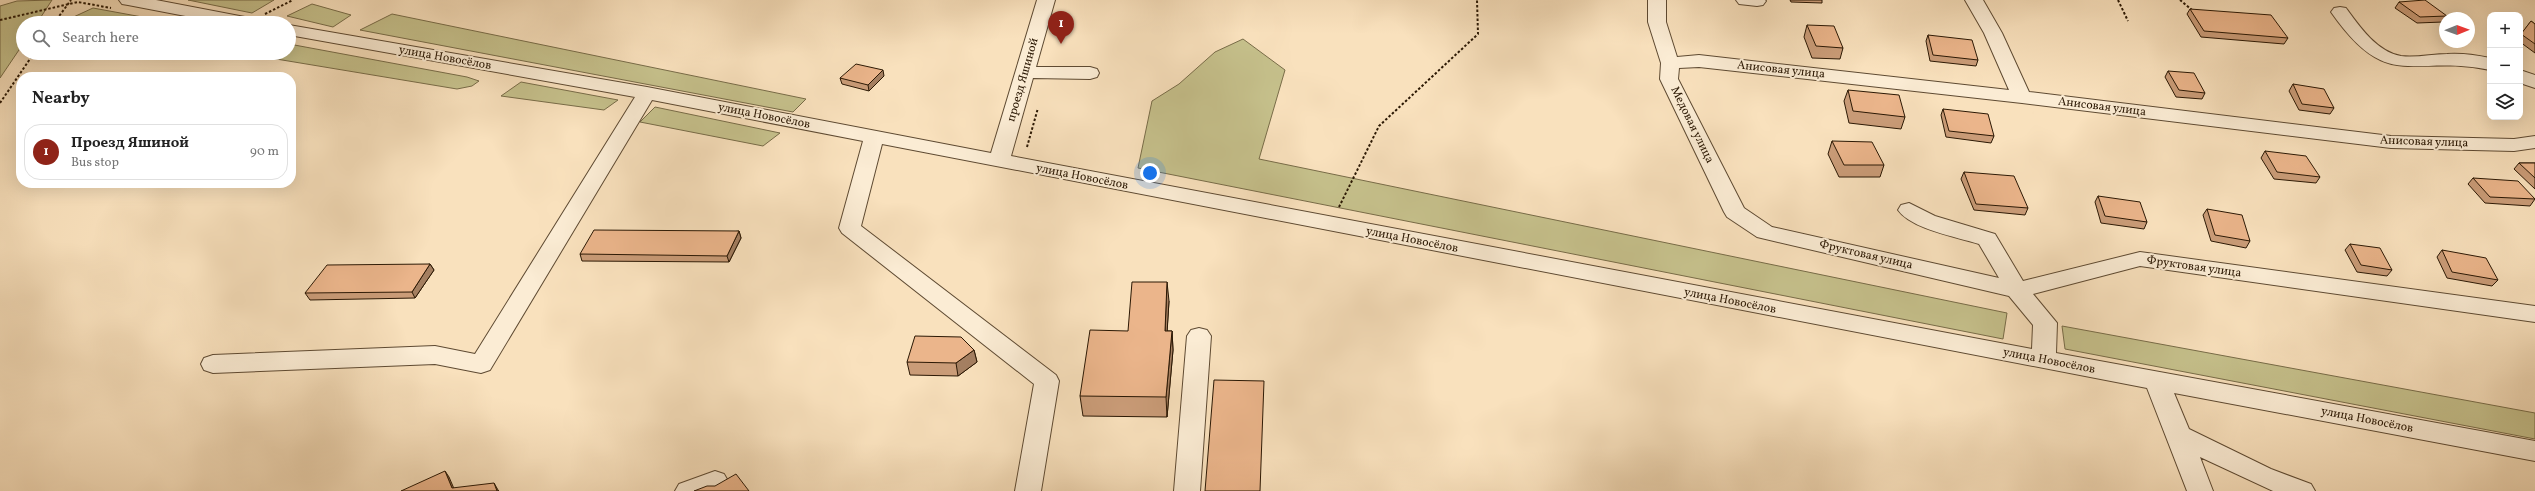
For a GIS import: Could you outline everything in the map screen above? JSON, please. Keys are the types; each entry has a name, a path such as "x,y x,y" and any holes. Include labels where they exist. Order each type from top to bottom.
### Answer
{"street":[{"name":"проезд Яшиной","path":"999,161 1046,0"},
{"name":"Медовая улица","path":"1657,0 1657,22 1670,63 1669,79 1735,212 1765,232"},
{"path":"1974,0 1994,33 2022,97"},
{"path":"122,4 202,16"},
{"path":"2340,12 2357,36 2374,51 2392,60 2411,63 2459,59 2487,64"},
{"name":"улица Новосёлов","path":"296,31 647,93 1330,225 2535,451"},
{"name":"Анисовая улица","path":"1670,63 1699,61 2022,97 2391,142 2514,145 2535,142"},
{"path":"1025,72 1090,73"},
{"path":"2523,77 2535,82"},
{"path":"213,364 436,355 481,364 647,93"},
{"path":"874,138 850,228 1047,381 1028,491"},
{"path":"1909,210 1927,221 1987,239 2017,290 2046,323 2044,360"},
{"name":"Фруктовая улица","path":"1765,232 2017,290 2140,259 2535,314"},
{"path":"1187,491 1199,336"},
{"path":"2157,381 2200,491"},
{"path":"2179,436 2262,476 2302,491"},
{"path":"688,491 715,481"}],"path":[{"path":"59,16 71,0"},
{"path":"262,16 294,0"},
{"path":"1330,225 1379,126 1478,34 1476,0"},
{"path":"2118,0 2128,21"},
{"path":"2180,0 2197,14"},
{"path":"17,16 78,2 122,4"},
{"path":"0,20 16,16"},
{"path":"21,72 29,60"},
{"path":"0,103 16,79"},
{"path":"1022,165 1040,100"}],"shaded area":[{"path":"52,0 42,16 16,16 16,54 0,78 0,6 17,1"},
{"path":"188,0 274,0 252,13"},
{"path":"312,4 351,15 333,27 296,18 296,16 287,16"},
{"path":"93,8 137,16 76,16"},
{"path":"392,14 806,99 793,112 360,30"},
{"path":"1243,39 1285,70 1259,159 2007,313 2003,339 1138,168 1152,101 1179,84 1215,52"},
{"path":"296,45 467,77 479,81 472,86 457,89 282,60 296,60"},
{"path":"521,82 618,100 604,110 501,96"},
{"path":"655,107 780,133 763,146 640,122"},
{"path":"2062,326 2535,413 2535,439 2065,349"}],"building":[{"path":"2425,0 2442,12 2439,12 2439,16 2420,17 2399,2"},
{"path":"2190,9 2271,15 2288,38 2204,31"},
{"path":"2531,21 2535,24 2535,44 2523,35 2523,31"},
{"path":"1807,25 1834,26 1843,48 1816,46"},
{"path":"1928,35 1972,40 1978,60 1933,55"},
{"path":"856,64 883,70 868,85 840,78"},
{"path":"2168,71 2194,73 2205,93 2179,90"},
{"path":"2293,84 2324,89 2334,108 2302,104"},
{"path":"1848,90 1899,95 1905,117 1853,111"},
{"path":"1943,109 1988,114 1994,136 1949,131"},
{"path":"1832,141 1872,142 1884,165 1844,165"},
{"path":"2265,151 2306,156 2320,177 2277,172"},
{"path":"2519,163 2535,163 2535,178"},
{"path":"1964,172 2014,176 2028,208 1976,204"},
{"path":"2473,178 2518,181 2535,199 2490,197"},
{"path":"2098,196 2140,202 2147,222 2105,216"},
{"path":"2207,209 2242,215 2250,241 2215,235"},
{"path":"594,230 739,231 727,256 580,254"},
{"path":"2350,244 2380,248 2392,270 2361,265"},
{"path":"2442,250 2486,258 2498,280 2452,272"},
{"path":"430,264 412,292 305,293 327,265"},
{"path":"1132,282 1167,282 1165,331 1172,331 1166,397 1080,396 1090,330 1128,331"},
{"path":"915,336 961,337 974,350 956,363 907,362"},
{"path":"1214,380 1264,381 1260,491 1205,491"},
{"path":"445,471 452,488 494,483 497,491 401,491"},
{"path":"736,474 749,491 694,491 707,486 715,486"}],"place":[{"name":"Проезд Яшиной","path":"1061,44"}]}
